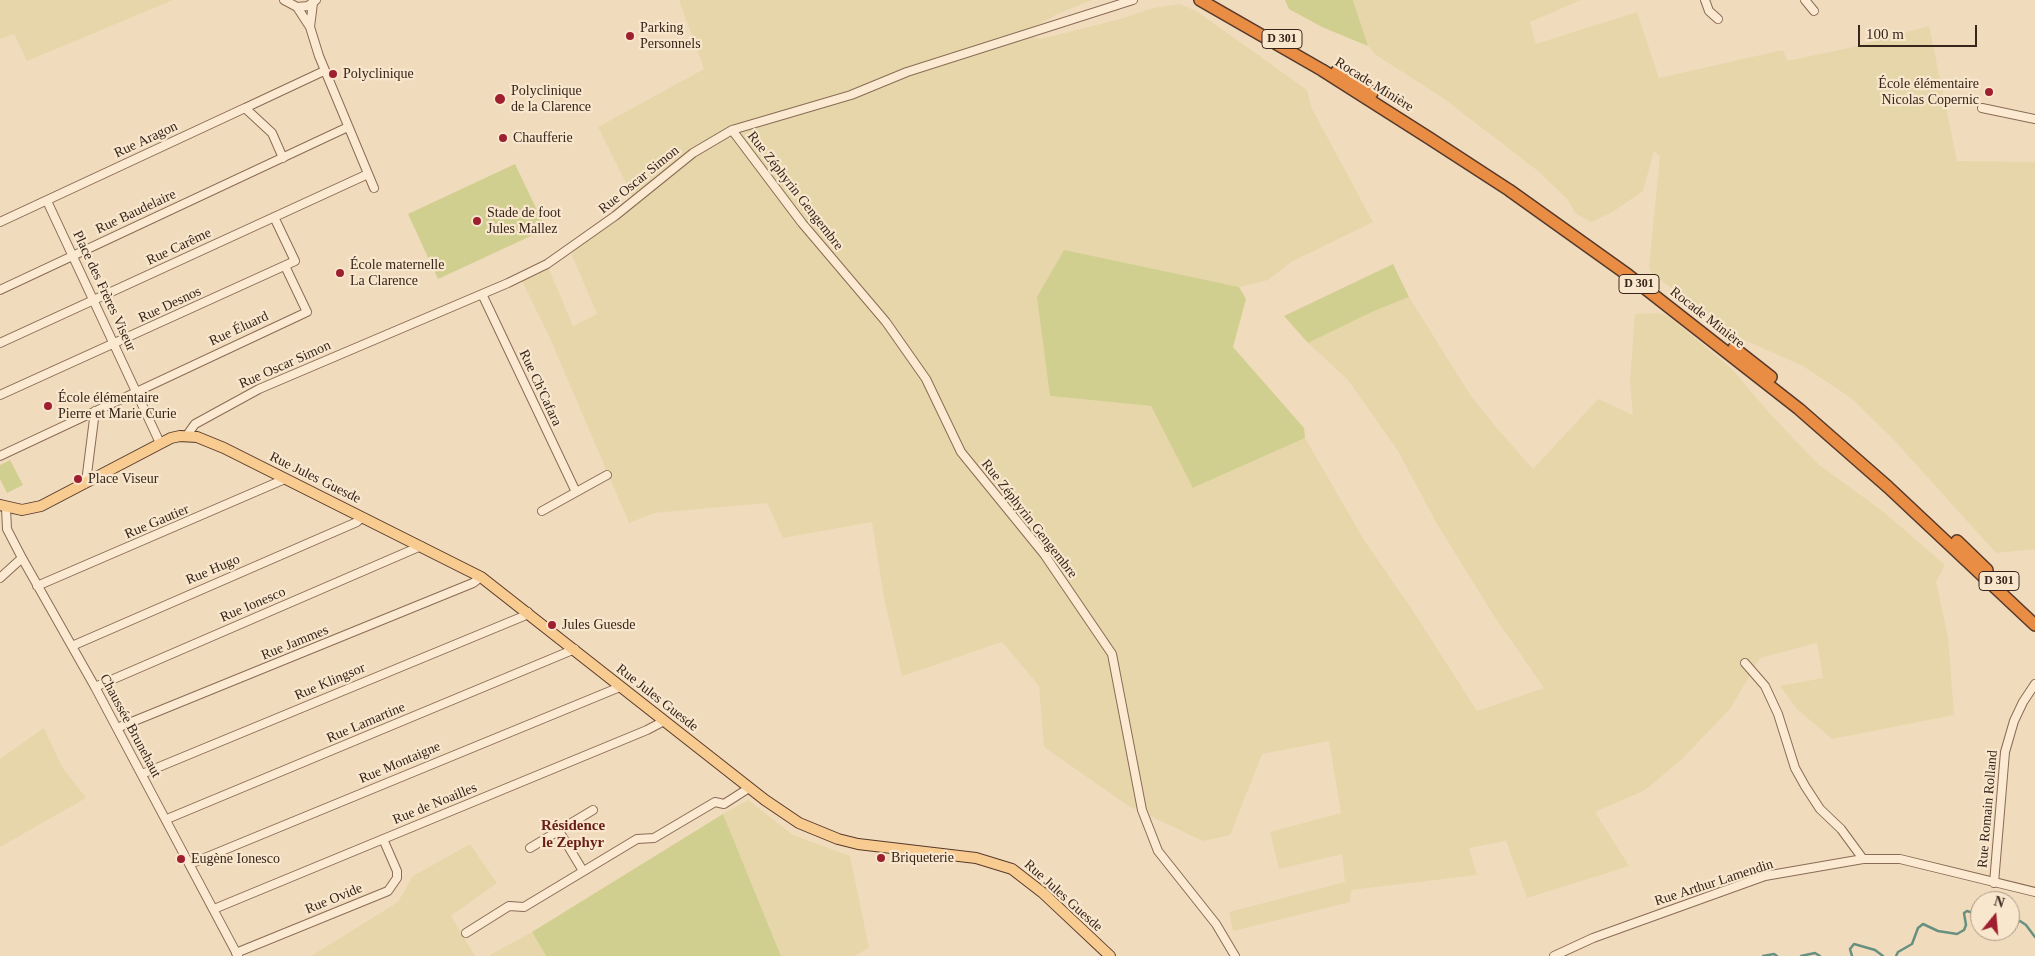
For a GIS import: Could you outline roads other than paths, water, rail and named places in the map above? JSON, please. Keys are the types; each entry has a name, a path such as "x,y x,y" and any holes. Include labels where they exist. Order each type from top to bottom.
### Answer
{"highway":[{"name":"Rocade Minière","path":"1200,0 1322,70 1430,138 1517,196 1628,275 1799,410 1888,486 2035,625"},
{"name":"Rocade Minière","path":"1213,0 1351,79 1423,124 1559,216 1649,282 1757,366 1874,464 1972,555 2035,620"}],"main road":[{"path":"3,506 22,510 41,506 160,443 171,438 187,436"},
{"name":"Rue Jules Guesde","path":"187,436 197,437 224,448 481,577 528,612 749,788 799,823 838,839 874,847 976,858 1012,869 1043,893 1110,956"}],"street":[{"path":"284,0 297,7 310,27 324,71 374,188"},
{"name":"Rue Oscar Simon","path":"187,436 195,424 259,389 534,271 573,248 694,153 732,130 851,95 907,72 1133,0"},
{"path":"1705,0 1709,12 1718,19"},
{"path":"1805,0 1814,10"},
{"path":"297,7 315,2 310,27"},
{"name":"Rue Aragon","path":"0,222 324,71"},
{"path":"245,108 272,133 283,158"},
{"path":"1982,108 2035,119"},
{"name":"Rue Baudelaire","path":"0,290 348,128"},
{"name":"Rue Zéphyrin Gengembre","path":"732,130 802,223 886,322 926,379 961,452 1044,554 1112,654 1142,810 1158,851 1216,924 1235,956"},
{"name":"Rue Carême","path":"0,343 368,174"},
{"name":"Place des Frères Viseur","path":"47,201 160,443"},
{"name":"Rue Desnos","path":"0,395 295,261 274,217"},
{"name":"Rue Éluard","path":"136,392 307,312 285,266"},
{"name":"Rue Ch'Cafara","path":"482,294 576,492"},
{"path":"0,456 136,392"},
{"path":"86,482 95,411"},
{"path":"542,511 606,475"},
{"name":"Rue Gautier","path":"37,586 285,479"},
{"name":"Chaussée Brunehaut","path":"3,506 7,528 22,558 95,687 237,955"},
{"name":"Rue Hugo","path":"72,646 357,522 362,517"},
{"name":"Rue Ionesco","path":"95,687 421,546"},
{"path":"0,578 22,558"},
{"name":"Rue Jammes","path":"117,728 458,589 481,577"},
{"name":"Rue Klingsor","path":"142,774 524,616 528,612"},
{"name":"Rue Lamartine","path":"166,819 574,650"},
{"path":"1746,663 1765,686 1778,714 1795,768 1805,786 1820,809 1842,829 1863,859"},
{"name":"Rue Romain Rolland","path":"1994,883 2006,752 2014,721 2035,684"},
{"name":"Rue Montaigne","path":"190,864 620,686"},
{"name":"Rue de Noailles","path":"214,909 647,730 664,721"},
{"path":"466,933 509,906 524,907 637,839 654,838 715,802 724,804 749,788"},
{"path":"530,848 593,810"},
{"path":"559,831 583,871"},
{"name":"Rue Ovide","path":"237,955 388,891 394,886 397,871 383,839"},
{"name":"Rue Arthur Lamendin","path":"1554,956 1593,938 1765,876 1863,859 1900,859 2035,892"}],"waterway":[{"path":"1896,956 1898,952 1912,944 1918,928 1923,924 1938,931 1957,934 1964,930 1966,925 1964,913 1970,912"},
{"path":"2020,921 2026,925 2035,937"},
{"path":"1852,956 1850,949 1854,944 1875,950 1883,956"},
{"path":"1801,956 1815,953 1820,956"},
{"path":"1763,956 1774,954 1777,956"}],"place":[{"name":"Parking Personnels","path":"630,36"},
{"name":"Polyclinique","path":"333,74"},
{"name":"École élémentaire Nicolas Copernic","path":"1989,92"},
{"name":"Polyclinique de la Clarence","path":"500,99"},
{"name":"Chaufferie","path":"503,138"},
{"name":"Stade de foot Jules Mallez","path":"477,221"},
{"name":"École maternelle La Clarence","path":"340,273"},
{"name":"École élémentaire Pierre et Marie Curie","path":"48,406"},
{"name":"Place Viseur","path":"78,479"},
{"name":"Jules Guesde","path":"552,625"},
{"name":"Briqueterie","path":"881,858"},
{"name":"Eugène Ionesco","path":"181,859"}],"district":[{"name":"Résidence le Zephyr","path":"573,834"}]}
